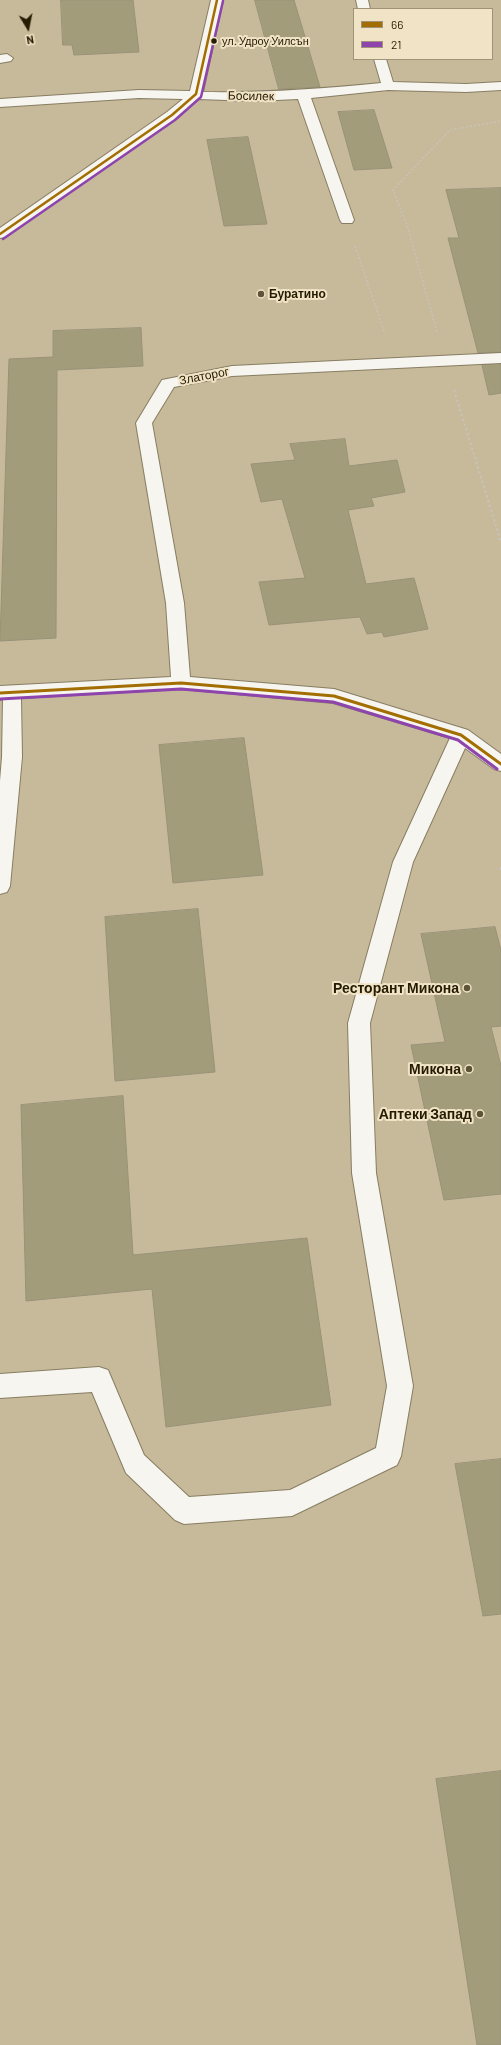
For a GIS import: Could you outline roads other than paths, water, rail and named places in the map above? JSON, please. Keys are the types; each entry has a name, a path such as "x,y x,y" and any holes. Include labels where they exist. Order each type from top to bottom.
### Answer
{"street":[{"path":"0,234 172,115 196,94 217,0"},
{"path":"380,60 388,86"},
{"name":"Босилек","path":"0,103 56,98 196,94 255,97 304,95 388,86 466,88 501,86"},
{"path":"304,95 347,220"},
{"name":"Златорог","path":"181,683 175,603 144,424 168,383 232,371 501,358"},
{"path":"0,886 6,757 6,693 181,683 334,696 461,735 501,764"},
{"path":"0,1386 99,1379 135,1464 184,1512 292,1503 388,1456 400,1386 364,1173 359,1023 403,862 461,735"}],"place":[{"name":"ул. Удроу Уилсън","path":"214,41"},
{"name":"Буратино","path":"261,294"},
{"name":"Ресторант Микона","path":"467,988"},
{"name":"Микона","path":"469,1069"},
{"name":"Аптеки Запад","path":"480,1114"}]}
